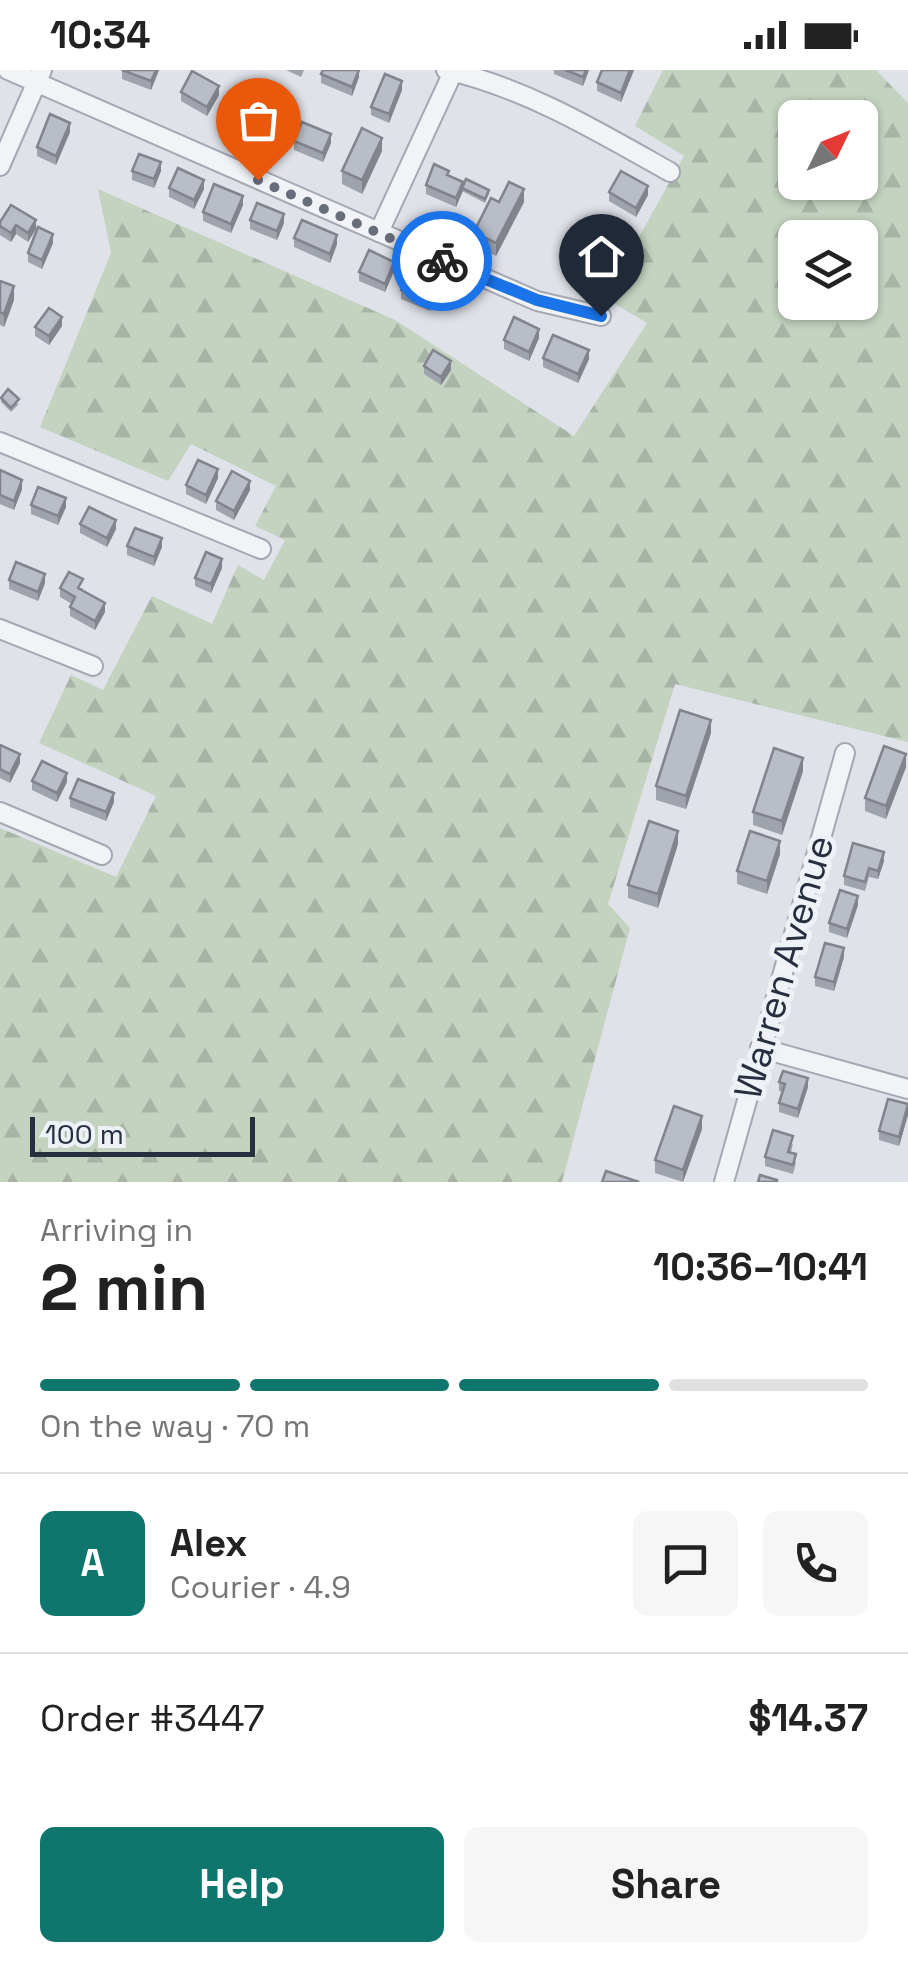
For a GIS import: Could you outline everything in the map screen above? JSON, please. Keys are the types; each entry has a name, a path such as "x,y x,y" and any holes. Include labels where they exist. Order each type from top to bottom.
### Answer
{"street":[{"path":"8,70 39,76 537,300 601,316"},
{"path":"379,232 451,70 522,95 574,119 670,172"},
{"path":"0,166 39,76"},
{"path":"0,442 262,550"},
{"path":"0,629 93,666"},
{"name":"Warren Avenue","path":"724,1182 844,752"},
{"path":"0,812 102,855"},
{"path":"760,1048 908,1089"}],"green space":[{"path":"663,70 876,70 908,103 908,742 675,684 608,904 630,928 562,1182 0,1182 0,828 116,877 156,796 39,743 71,675 103,690 152,596 212,624 238,565 264,580 285,540 255,526 276,486 191,444 168,481 40,427 111,253 98,189 395,320 574,436 647,323 605,298 684,156 635,126"}],"building":[{"path":"122,70 156,70 151,81"},
{"path":"323,70 359,70 352,87 321,74"},
{"path":"565,70 586,70 583,77"},
{"path":"602,70 630,70 621,93 597,82"},
{"path":"192,71 219,86 207,107 181,92"},
{"path":"385,74 402,81 389,114 371,107"},
{"path":"241,97 271,109 263,130 233,117"},
{"path":"50,114 70,123 56,156 37,147"},
{"path":"302,122 331,134 323,153 294,141"},
{"path":"362,128 382,138 362,180 342,171"},
{"path":"139,154 161,162 154,179 132,171"},
{"path":"434,164 463,182 456,198 426,185"},
{"path":"178,168 204,180 194,200 169,188"},
{"path":"621,171 648,186 636,208 609,192"},
{"path":"466,179 489,190 485,199 462,188"},
{"path":"509,182 524,189 496,243 474,232 491,198 499,202"},
{"path":"214,184 243,196 231,224 203,212"},
{"path":"257,203 284,214 277,231 250,220"},
{"path":"11,205 36,220 28,233 16,225 11,233 0,226"},
{"path":"302,220 337,235 330,254 294,238"},
{"path":"38,227 53,234 42,260 28,253"},
{"path":"369,250 394,262 385,284 359,272"},
{"path":"409,270 438,282 430,302 401,290"},
{"path":"0,281 14,286 4,314 0,312"},
{"path":"49,308 62,317 49,336 35,327"},
{"path":"514,317 539,329 529,352 504,340"},
{"path":"553,335 589,350 578,374 543,358"},
{"path":"433,350 451,361 441,377 424,366"},
{"path":"8,389 19,399 11,408 1,398"},
{"path":"198,460 218,469 206,495 186,485"},
{"path":"0,470 22,480 14,501 0,495"},
{"path":"232,471 250,481 234,511 216,501"},
{"path":"38,487 66,498 58,516 31,505"},
{"path":"89,507 116,520 107,538 80,524"},
{"path":"135,528 162,538 154,557 127,546"},
{"path":"206,552 222,559 211,584 195,578"},
{"path":"16,562 45,574 38,592 9,580"},
{"path":"69,572 83,579 78,588 105,603 95,621 70,607 75,597 60,588"},
{"path":"680,710 711,720 686,796 656,786"},
{"path":"0,745 20,754 10,774 0,769"},
{"path":"884,746 906,754 886,806 865,798"},
{"path":"774,748 803,758 782,821 753,812"},
{"path":"42,761 67,773 57,793 32,781"},
{"path":"78,779 114,793 106,812 70,798"},
{"path":"649,821 678,831 658,894 628,885"},
{"path":"750,831 780,841 767,881 737,871"},
{"path":"853,843 884,852 878,871 869,868 865,882 844,876"},
{"path":"840,890 858,896 847,929 829,923"},
{"path":"825,943 844,948 834,982 815,977"},
{"path":"783,1071 808,1078 798,1109 779,1103 785,1084 779,1082"},
{"path":"888,1099 908,1104 899,1137 879,1131"},
{"path":"674,1106 702,1116 683,1170 655,1160"},
{"path":"773,1130 793,1136 788,1152 796,1154 793,1165 765,1157"},
{"path":"606,1171 639,1182 602,1182"},
{"path":"760,1175 777,1180 777,1182 758,1182"}],"way so far":[{"path":"258,180 442,261"}],"route":[{"path":"442,261 537,300 601,316"}]}
